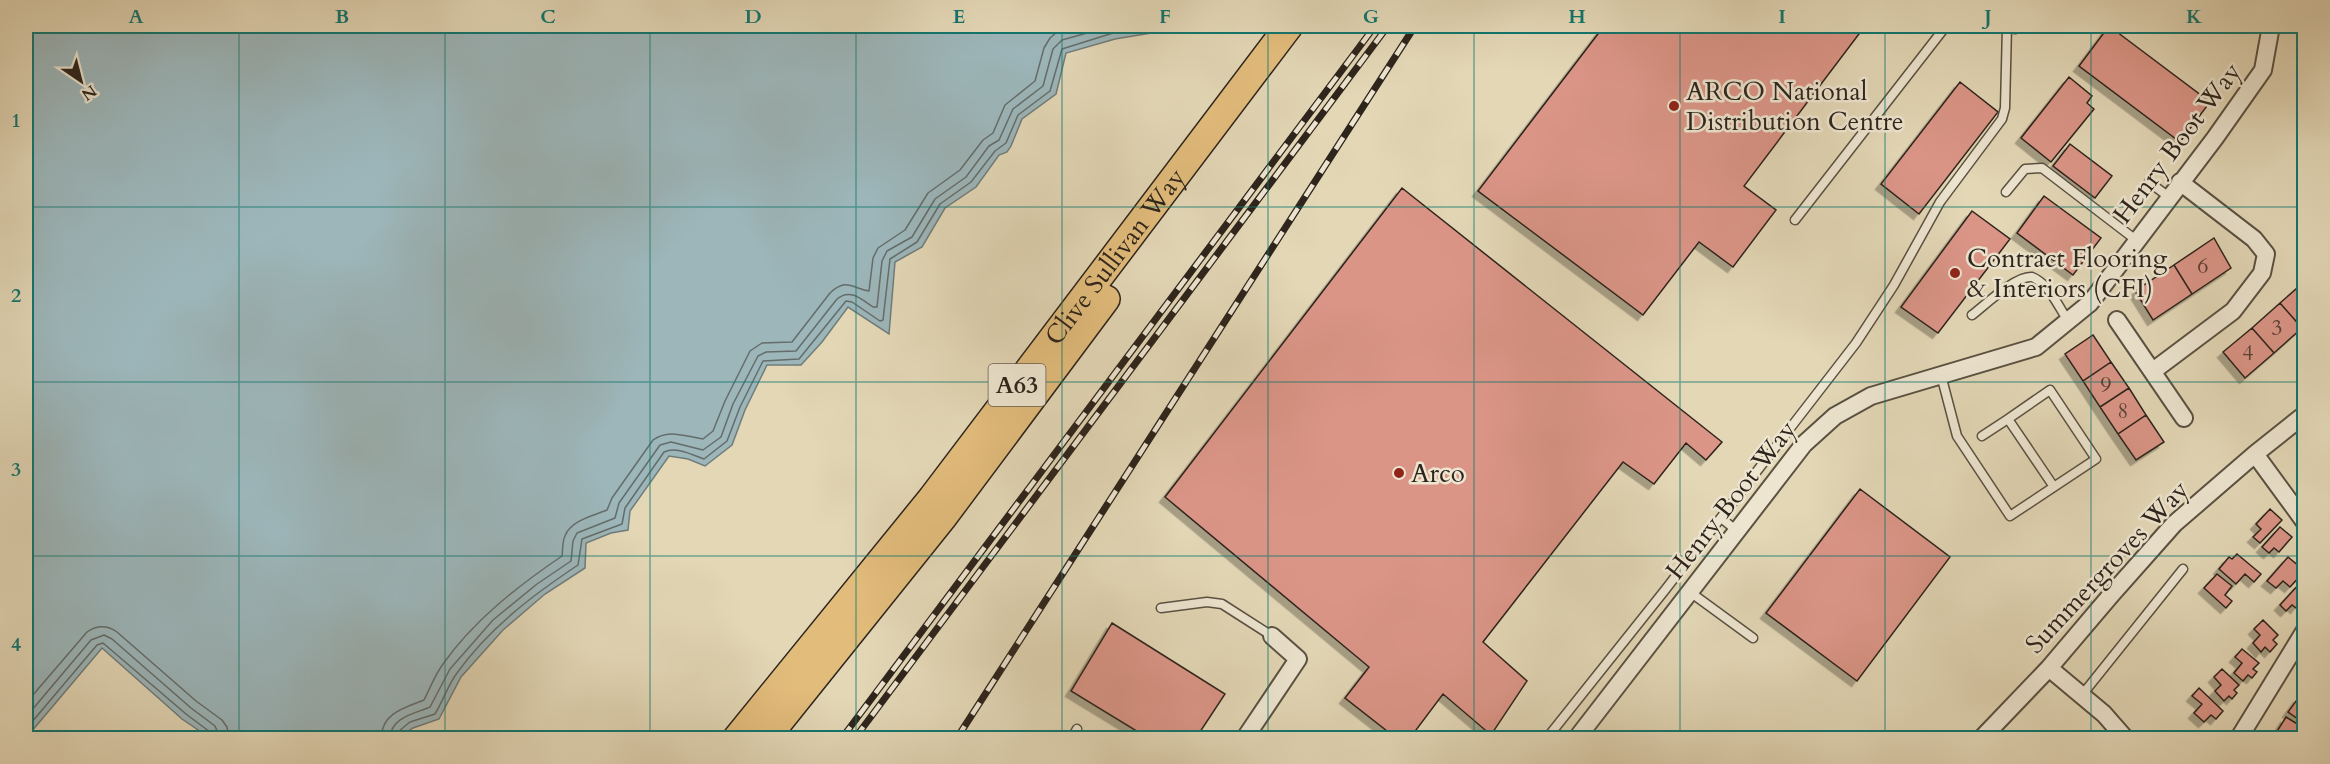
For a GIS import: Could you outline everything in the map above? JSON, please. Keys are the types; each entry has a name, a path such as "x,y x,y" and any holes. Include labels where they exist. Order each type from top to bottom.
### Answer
{"highway":[{"name":"Clive Sullivan Way","path":"737,738 932,498 1289,26"},
{"name":"Clive Sullivan Way","path":"766,738 944,516 1309,26"}],"street":[{"name":"Henry Boot Way","path":"1577,738 1804,444 1835,416 1871,396 2036,347 2090,303 2215,138 2263,70 2271,26"},
{"path":"2153,371 2233,311 2262,273 2266,254 2254,239 2180,182"},
{"path":"2117,320 2184,418"},
{"name":"Summergroves Way","path":"1982,738 2049,668 2174,524 2304,415"},
{"path":"2255,454 2304,521"},
{"path":"2239,738 2304,633"},
{"path":"1245,738 1298,659 1272,636"},
{"path":"2049,668 2104,714 2125,738"}],"lane":[{"path":"1795,220 1946,26"},
{"path":"1547,738 1856,343 1894,285 1940,202 2002,119 2006,108 2007,26 2015,29 2023,26"},
{"path":"2006,192 2025,168 2042,168 2136,240"},
{"path":"2150,182 2169,197"},
{"path":"1972,315 2009,286 2020,279 2030,277 2048,289 2068,321"},
{"path":"1941,375 1957,436 2010,516 2096,459 2050,390 1982,436"},
{"path":"2007,419 2054,487"},
{"path":"1721,518 1736,530"},
{"path":"2082,694 2183,569"},
{"path":"1690,592 1753,638"},
{"path":"1161,608 1207,602 1222,604 1272,636"},
{"path":"1570,710 1589,724"},
{"path":"1072,738 1077,729"}],"water":[{"path":"26,26 1194,26 1115,39 1066,53 1056,94 1022,119 1007,152 999,155 976,187 945,208 922,247 895,262 889,334 848,307 822,342 801,365 767,365 745,410 732,445 705,466 688,459 669,456 630,511 628,530 611,533 586,543 585,568 545,594 503,630 461,677 439,719 413,728 404,734 404,738 210,738 182,719 102,648 26,738"}],"building":[{"name":"ARCO National Distribution Centre","path":"1604,26 1865,26 1744,186 1776,210 1733,267 1699,242 1643,315 1478,191"},
{"path":"2109,26 2210,102 2180,142 2079,66"},
{"path":"2069,77 2092,96 2087,103 2094,109 2051,162 2021,138"},
{"path":"1960,82 1998,112 1919,214 1881,184"},
{"path":"2070,144 2112,176 2095,198 2053,166"},
{"name":"Arco","path":"1402,188 1722,442 1706,460 1686,443 1654,484 1623,462 1483,642 1527,681 1491,735 1443,694 1410,738 1396,738 1345,698 1369,667 1165,497"},
{"path":"2044,196 2101,238 2073,275 2017,233"},
{"name":"Contract Flooring & Interiors (CFI)","path":"1972,211 2010,239 1938,333 1901,307"},
{"path":"2214,238 2231,268 2192,294 2174,265"},
{"path":"2174,265 2192,294 2153,320 2135,291"},
{"path":"2304,282 2304,327 2302,328 2280,303"},
{"path":"2280,303 2302,328 2274,353 2252,328"},
{"path":"2252,328 2274,353 2245,378 2223,352"},
{"path":"2093,335 2111,362 2083,381 2065,354"},
{"path":"2111,362 2129,388 2100,407 2083,381"},
{"path":"2129,388 2146,415 2118,434 2100,407"},
{"path":"2146,415 2164,442 2136,460 2118,434"},
{"path":"1860,489 1950,557 1857,681 1766,613"},
{"path":"2270,509 2282,520 2260,543 2253,537 2261,529 2256,524"},
{"path":"2280,527 2292,537 2279,552 2274,548 2269,553 2262,547"},
{"path":"2237,554 2261,574 2254,582 2245,574 2236,584 2219,569 2229,557 2232,559"},
{"path":"2288,557 2300,567 2298,571 2302,574 2290,587 2283,581 2276,588 2267,581"},
{"path":"2217,574 2232,586 2225,595 2232,601 2226,608 2204,588"},
{"path":"2300,583 2304,587 2304,598 2296,608 2292,605 2286,611 2280,605"},
{"path":"2263,620 2278,635 2273,640 2277,644 2270,652 2265,647 2261,652 2253,643 2260,635 2254,629"},
{"path":"1112,623 1225,694 1196,738 1148,738 1071,691"},
{"path":"2242,649 2259,663 2253,669 2257,672 2252,678 2248,675 2243,681 2234,673 2242,663 2235,657"},
{"path":"2222,669 2239,685 2234,690 2237,693 2232,699 2229,696 2224,701 2215,691 2221,685 2214,677"},
{"path":"2199,688 2223,711 2216,719 2211,715 2204,722 2194,713 2202,704 2192,696"},
{"path":"2299,697 2304,701 2304,723 2288,712"},
{"path":"2286,717 2304,728 2297,738 2274,736"}],"railway":[{"path":"842,738 1375,26"},
{"path":"855,738 1388,26"},
{"path":"957,738 1415,26"}],"place":[{"name":"ARCO National Distribution Centre","path":"1674,106"},
{"name":"Contract Flooring & Interiors (CFI)","path":"1955,273"},
{"name":"Arco","path":"1399,473"}]}
